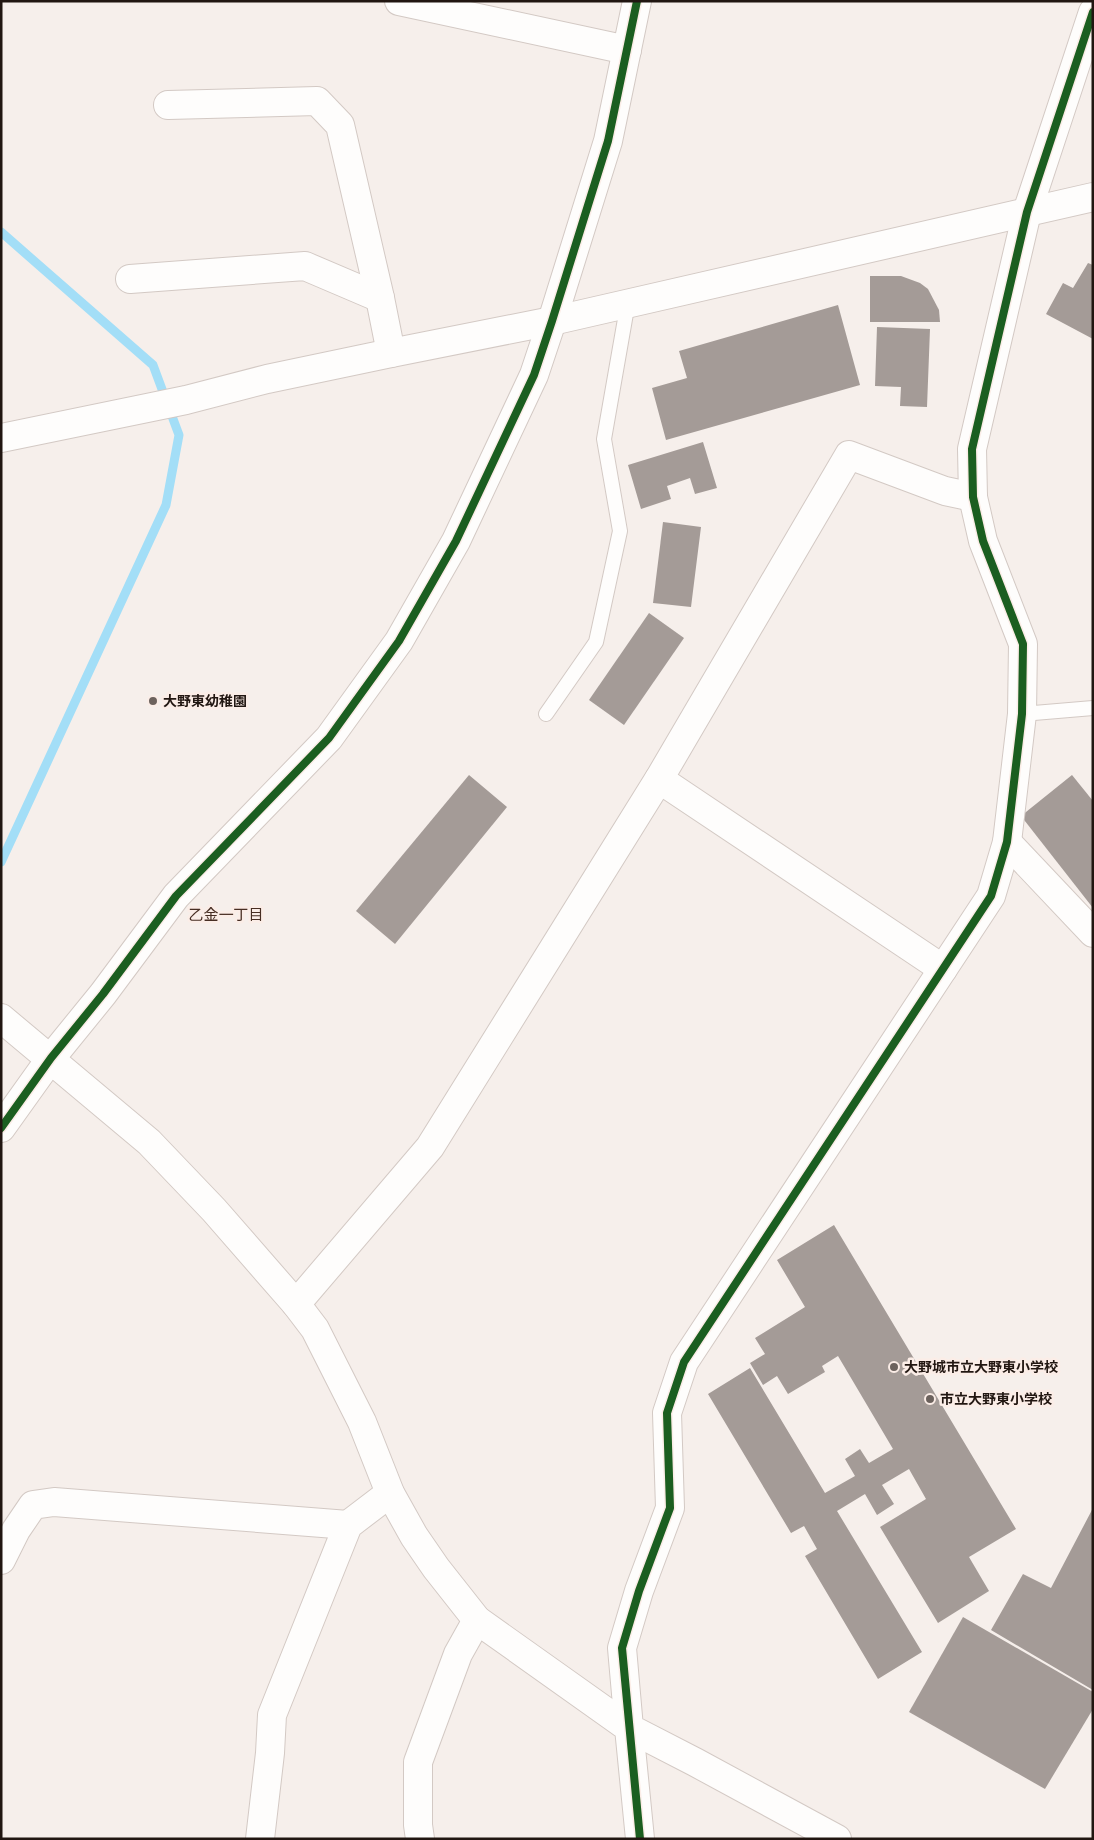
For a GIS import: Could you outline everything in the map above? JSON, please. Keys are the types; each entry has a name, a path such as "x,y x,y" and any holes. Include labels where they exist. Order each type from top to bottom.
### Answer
{"street":[{"path":"399,1 627,50"},
{"path":"1,1128 51,1058 103,994 176,896 329,738 399,641 456,541 534,376 608,141 637,1"},
{"path":"640,1839 622,1648 670,1508 667,1413 684,1362 991,896 1007,842 1022,714 1023,644 983,542 973,497 972,449 1027,212 1093,12"},
{"path":"168,105 317,101 340,125 391,353"},
{"path":"1,438 186,400 267,379 552,321 628,302 1093,197"},
{"path":"130,279 305,266 380,298"},
{"path":"296,1304 430,1147 659,778 849,455 945,491 973,497"},
{"path":"659,778 943,969"},
{"path":"1007,842 1093,933"},
{"path":"1,1018 149,1142 214,1210 296,1304 315,1329 362,1422 390,1493 414,1536 436,1568 477,1620 629,1728 837,1839"},
{"path":"260,1839 270,1752 272,1715 348,1525 390,1493"},
{"path":"1,1560 16,1530 33,1505 54,1502 348,1525"},
{"path":"420,1839 418,1762 458,1654 477,1620"}],"lane":[{"path":"546,714 596,642 620,531 604,439 628,302"},
{"path":"1022,714 1093,708"}],"building":[{"path":"1088,263 1093,265 1093,339 1046,314 1063,283 1073,288"},
{"path":"870,276 901,276 920,283 928,289 939,310 940,322 870,322"},
{"path":"838,305 860,385 666,440 652,388 687,378 679,351"},
{"path":"877,327 930,329 927,407 900,406 901,387 875,386"},
{"path":"703,442 717,488 695,494 690,478 667,486 671,499 641,509 628,465"},
{"path":"663,522 701,527 691,607 653,603"},
{"path":"649,613 684,638 624,725 589,700"},
{"path":"469,775 507,807 395,944 356,911"},
{"path":"1072,775 1093,801 1093,908 1021,816"},
{"path":"834,1225 1016,1529 969,1557 989,1591 938,1623 880,1527 926,1499 909,1469 882,1485 894,1504 877,1515 865,1494 837,1511 922,1652 878,1679 805,1556 817,1549 804,1526 791,1533 708,1394 750,1368 825,1493 855,1476 845,1459 860,1449 869,1463 893,1449 838,1356 822,1366 825,1372 788,1394 777,1376 763,1385 750,1363 765,1354 755,1338 805,1307 777,1260"},
{"path":"1093,1508 1093,1690 991,1630 1023,1574 1051,1588"},
{"path":"963,1617 1093,1692 1093,1709 1045,1789 909,1712"}],"waterway":[{"path":"1,232 153,365 179,435 166,505 1,862"}],"cycle path":[{"path":"1,1128 51,1058 103,994 176,896 329,738 399,641 456,541 534,375 608,141 637,1"},
{"path":"640,1839 622,1648 639,1591 670,1508 667,1413 684,1362 991,896 1007,842 1022,714 1023,644 983,541 973,497 972,449 1027,212 1093,12"}],"place":[{"name":"大野東幼稚園","path":"153,701"},
{"name":"大野城市立大野東小学校","path":"894,1367"},
{"name":"市立大野東小学校","path":"930,1399"}],"district":[{"name":"乙金一丁目","path":"226,915"}]}
